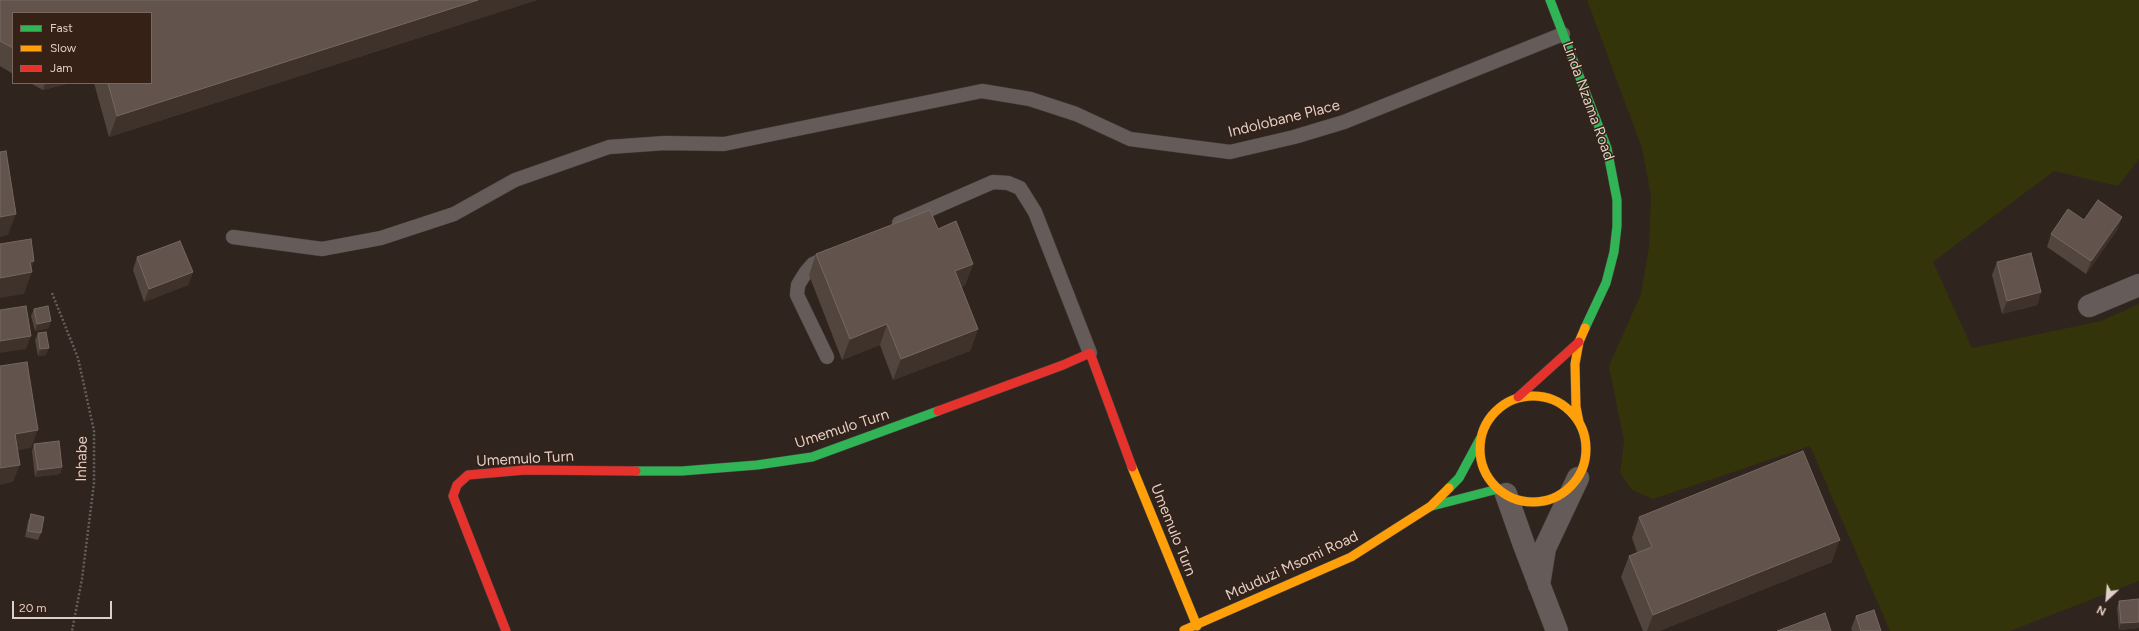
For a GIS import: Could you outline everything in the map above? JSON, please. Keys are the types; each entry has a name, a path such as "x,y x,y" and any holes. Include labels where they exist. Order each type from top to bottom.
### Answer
{"street":[{"name":"Linda Nzama Road","path":"1550,0 1607,148 1617,200 1617,226 1614,252 1606,283 1579,342 1575,388 1579,422"},
{"path":"2089,306 2139,285"},
{"name":"Linda Nzama Road","path":"1518,397 1579,342"},
{"name":"Umemulo Turn","path":"506,631 452,496 456,485 468,476 525,470 682,471 757,465 812,457 1056,368 1090,353 1119,435 1197,626"},
{"path":"1539,586 1545,548 1578,478 1584,462 1586,444 1579,422 1563,405 1552,399 1541,396 1518,397 1500,406 1482,429 1479,448 1482,465 1490,481 1502,492 1529,502 1548,500 1564,492 1578,478"},
{"name":"Mduduzi Msomi Road","path":"1182,631 1197,626 1351,557 1431,506 1459,478 1480,439"},
{"path":"1502,492 1557,631"},
{"name":"Mduduzi Msomi Road","path":"1431,506 1502,492"}],"lane":[{"name":"Indolobane Place","path":"233,237 322,249 373,239 454,214 515,180 609,147 665,143 724,144 982,91 1030,99 1044,103 1076,114 1130,138 1230,152 1294,137 1344,122 1563,34"},
{"path":"888,228 993,182 1008,183 1020,188 1035,212 1090,353"},
{"path":"827,357 797,295 798,285 801,278 813,264 840,251"}],"path":[{"name":"Inhabe","path":"52,293 78,358 94,431 94,483 82,579 72,631"}],"shaded area":[{"path":"1587,0 2139,0 2139,159 2118,186 2054,171 1933,262 1972,348 2101,321 2139,304 2139,581 2010,631 1890,631 1810,446 1653,499 1632,490 1620,473 1624,441 1609,366 1641,294 1649,247 1651,196 1642,148"}],"building":[{"path":"0,0 478,0 117,116 108,84 152,84 152,12 12,12 12,47 0,41"},
{"path":"6,151 16,214 0,217 0,152"},
{"path":"2098,200 2122,217 2091,261 2051,234 2068,209 2084,220"},
{"path":"930,210 938,229 956,221 973,264 955,271 978,329 901,359 887,324 850,339 816,254"},
{"path":"31,239 34,261 30,262 32,272 0,278 0,244"},
{"path":"180,241 193,272 149,289 137,257"},
{"path":"2031,253 2041,292 2007,301 1997,262"},
{"path":"26,306 31,336 0,341 0,310"},
{"path":"48,306 51,321 37,324 34,309"},
{"path":"46,332 49,348 40,349 38,333"},
{"path":"27,362 38,430 15,434 20,465 0,468 0,366"},
{"path":"59,441 62,467 38,470 34,444"},
{"path":"1803,451 1840,540 1653,615 1629,556 1652,547 1639,517"},
{"path":"31,514 44,517 41,533 28,531"},
{"path":"2139,599 2139,622 2121,623 2119,601"},
{"path":"1874,610 1881,631 1861,631 1856,616"},
{"path":"1825,613 1831,631 1777,631"}],"traffic: fast":[{"path":"1550,0 1607,148 1617,200 1617,226 1614,252 1606,283 1585,328"},
{"path":"636,471 682,471 757,465 812,457 938,411"},
{"path":"1449,488 1459,478 1480,439"},
{"path":"1432,506 1498,489"}],"traffic: slow":[{"path":"1579,422 1576,407 1575,364 1579,342 1585,328"},
{"path":"1533,396 1553,400 1571,411 1582,429 1586,449 1582,469 1571,487 1553,498 1533,502 1513,498 1495,487 1484,469 1480,449 1484,429 1495,411 1513,400 1533,396"},
{"path":"1132,467 1197,626"},
{"path":"1184,630 1351,557 1431,506 1449,488"}],"traffic: jam":[{"path":"1518,397 1579,342"},
{"path":"938,411 1063,365 1090,353 1132,467"},
{"path":"506,631 453,496 457,485 468,475 525,470 636,471"}]}
